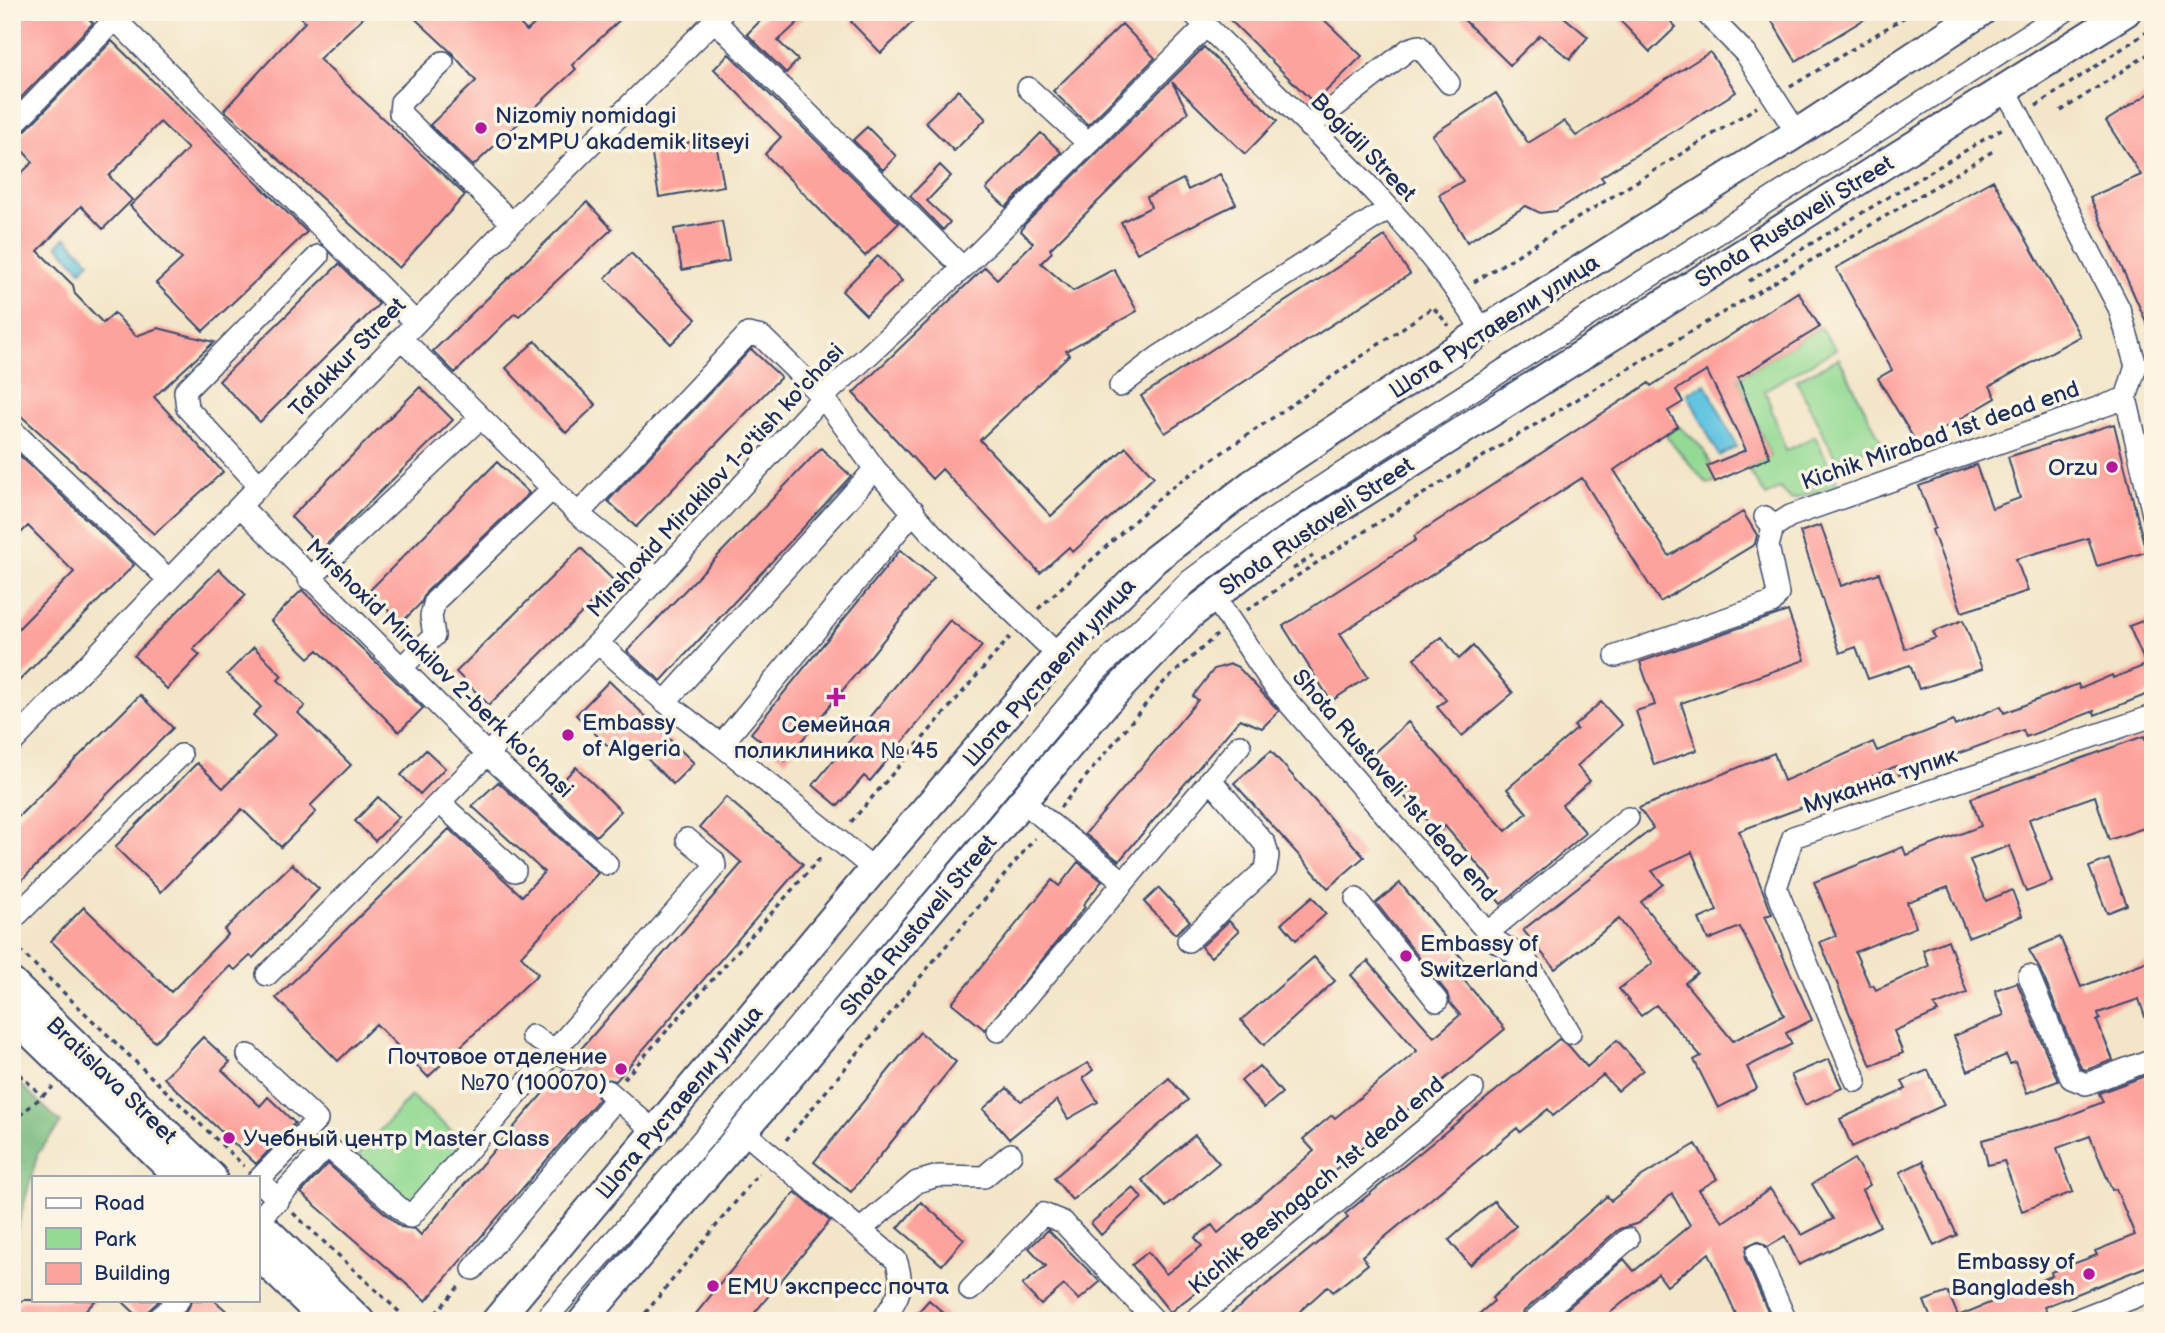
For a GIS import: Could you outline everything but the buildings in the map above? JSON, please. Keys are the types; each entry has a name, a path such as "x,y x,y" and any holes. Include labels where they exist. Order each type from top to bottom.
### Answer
{"main road":[{"name":"Шота Руставели улица","path":"496,1321 874,869 1058,655 1131,581 1252,484 1483,331 1797,133 1981,12"},
{"name":"Shota Rustaveli Street","path":"583,1321 1022,801 1148,656 1213,595 1285,542 1500,404 2006,90 2126,12"},
{"name":"Bratislava Street","path":"12,983 211,1176"},
{"name":"Bratislava Street","path":"12,1015 178,1176"},
{"path":"259,1224 360,1321"},
{"path":"259,1256 327,1321"}],"street":[{"path":"1705,12 1746,54 1797,133"},
{"path":"532,1321 1088,665 1172,580 1219,540 1268,506 2045,12"},
{"path":"544,1321 696,1147 1097,671 1187,583 1272,519 2064,12"},
{"path":"12,126 111,16 409,331 481,418 578,514 657,578"},
{"path":"719,17 963,268"},
{"name":"Tafakkur Street","path":"12,743 512,223 719,17"},
{"name":"Mirshoxid Mirakilov 1-o'tish ko'chasi","path":"267,975 598,643 823,397 963,268 1088,143 1199,19"},
{"name":"Bogidil Street","path":"1199,19 1388,209 1458,292 1483,331"},
{"path":"1309,127 1409,49 1419,46 1449,83"},
{"path":"443,62 401,102 400,113 512,223"},
{"path":"1028,88 1088,143"},
{"path":"2006,90 2119,308 2144,363 2126,398 2152,511"},
{"path":"1120,386 1158,357 1388,209"},
{"path":"260,486 187,408 185,391 318,256"},
{"path":"578,514 748,334 762,337 823,397 875,469 934,536 1058,655"},
{"name":"Kichik Mirabad 1st dead end","path":"1616,656 1772,604 1778,594 1768,546 1769,522 2126,398"},
{"path":"309,579 481,418"},
{"path":"12,430 169,580"},
{"path":"665,702 875,469"},
{"path":"401,668 434,636 431,616 435,601 552,489"},
{"name":"Mirshoxid Mirakilov 2-berk ko'chasi","path":"240,506 309,579 488,755 607,864"},
{"path":"721,745 914,511"},
{"name":"Shota Rustaveli 1st dead end","path":"1213,595 1274,687 1487,933 1526,960 1570,1033"},
{"path":"598,643 665,702 874,869"},
{"name":"Муканна тупик","path":"1856,1081 1776,888 1793,837 2153,716"},
{"path":"999,1031 1240,745"},
{"path":"12,920 181,755"},
{"path":"1188,941 1266,869 1268,856 1265,844 1210,779"},
{"path":"1022,801 1123,881"},
{"path":"440,803 515,871"},
{"path":"1487,933 1628,818"},
{"path":"259,1220 327,1146 410,1217 563,1055 715,866 714,861 687,839"},
{"path":"1356,899 1437,1001"},
{"path":"2029,976 2071,1078 2086,1084 2153,1059"},
{"path":"532,1036 563,1055"},
{"path":"248,1055 317,1120 259,1179"},
{"name":"Kichik Beshagach 1st dead end","path":"1194,1321 1473,1089"},
{"path":"473,1269 611,1095 654,1131"},
{"path":"744,1132 896,1260 902,1279 898,1298 882,1321"},
{"path":"860,1230 917,1182 938,1176 984,1177 1011,1154"},
{"path":"259,1181 279,1200"},
{"path":"970,1290 1043,1213 1063,1222 1155,1321"},
{"path":"1533,1321 1628,1239"},
{"path":"1757,1254 1786,1321"},
{"path":"2074,1321 2153,1290"},
{"path":"156,1321 177,1302"}],"path":[{"path":"1458,292 1913,12"},
{"path":"1737,288 2020,117 2153,28"},
{"path":"2061,111 2153,51"},
{"path":"639,1321 1164,682 1232,620 1308,568 1519,434 1817,259 1993,151"},
{"path":"611,1095 1023,623 1168,490 1433,307 1450,327"},
{"path":"1283,575 1318,552"},
{"path":"12,943 246,1168"},
{"path":"12,1067 42,1096"},
{"path":"12,1122 70,1071"},
{"path":"279,1200 410,1321"},
{"path":"433,1320 473,1269"}],"green space":[{"path":"1820,327 1836,349 1765,390 1786,451 1815,436 1838,484 1792,500 1780,488 1766,496 1747,468 1770,456 1738,378"},
{"path":"1839,358 1881,441 1838,463 1796,380"},
{"path":"1678,426 1693,438 1707,456 1715,482 1707,484 1665,435"},
{"path":"12,1076 61,1123 38,1153 12,1248"},
{"path":"411,1096 469,1146 416,1206 358,1155"}],"water":[{"path":"66,237 90,262 81,270 57,245"},
{"path":"1706,384 1737,447 1719,456 1687,393"}],"tunnel":[{"path":"572,1060 607,1091"}],"place":[{"name":"Nizomiy nomidagi O'zMPU akademik litseyi","path":"481,128"},
{"name":"Orzu","path":"2112,467"},
{"name":"Семейная поликлиника № 45","path":"836,697"},
{"name":"Embassy of Algeria","path":"568,735"},
{"name":"Embassy of Switzerland","path":"1406,956"},
{"name":"Почтовое отделение №70 (100070)","path":"621,1069"},
{"name":"Учебный центр Master Class","path":"229,1138"},
{"name":"Embassy of Bangladesh","path":"2089,1274"},
{"name":"EMU экспресс почта","path":"713,1286"}]}
